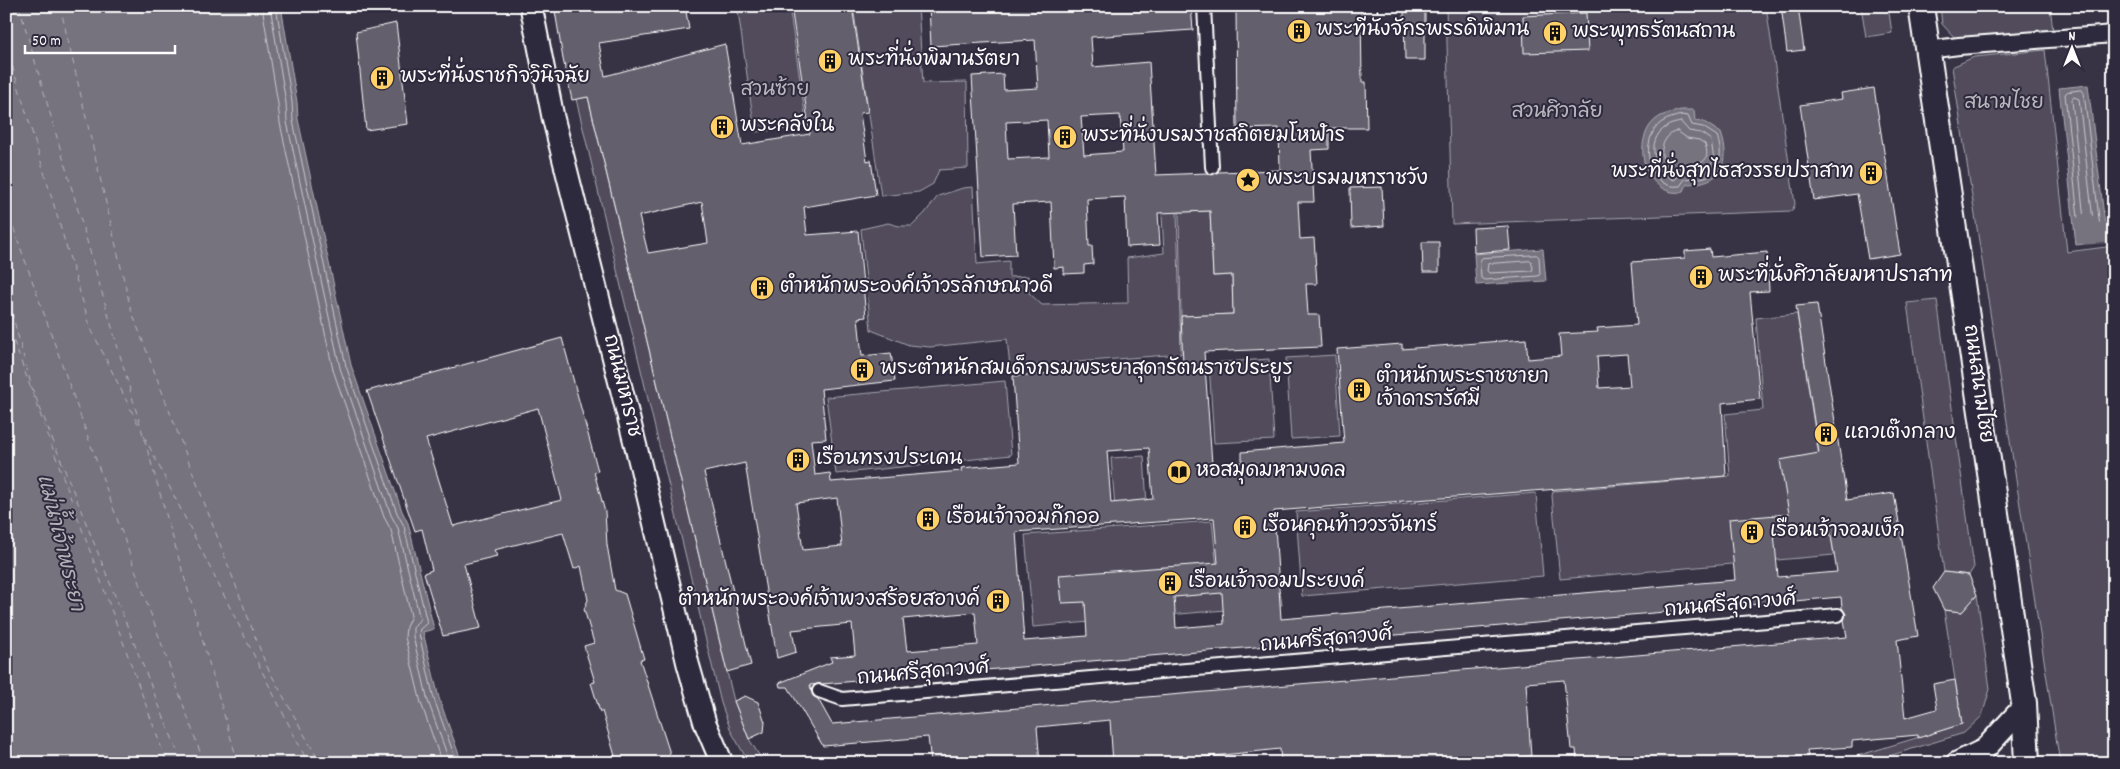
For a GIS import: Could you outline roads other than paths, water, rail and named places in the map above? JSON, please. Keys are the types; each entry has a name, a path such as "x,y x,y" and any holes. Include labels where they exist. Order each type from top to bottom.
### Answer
{"main road":[{"name":"ถนนสนามไชย","path":"1921,6 2024,703 2027,763"}],"street":[{"name":"ถนนมหาราช","path":"531,6 555,126 688,664 705,723 722,763"},
{"path":"1204,6 1212,167"},
{"path":"1927,50 2114,34"},
{"name":"ถนนศรีสุดาวงศ์","path":"819,691 842,699 1838,615"},
{"path":"1957,763 1984,750 2019,712 2024,703"}],"water":[{"name":"แม่น้ำเจ้าพระยา","path":"6,6 281,6 297,102 298,119 351,365 402,511 408,523 434,629 423,632 439,698 462,763 6,763"},
{"path":"2088,85 2107,241 2076,245 2059,88"},
{"path":"1681,110 1694,110 1695,121 1704,122 1721,133 1725,154 1724,163 1716,176 1699,183 1687,184 1684,191 1674,192 1661,187 1652,179 1646,169 1643,145 1646,133 1652,123 1661,116"},
{"path":"1543,249 1546,281 1476,285 1474,254"}],"waterway":[{"path":"2086,224 2087,234 2114,232"}],"place":[{"name":"พระที่นั่งจักรพรรดิพิมาน","path":"1299,31"},
{"name":"พระพุทธรัตนสถาน","path":"1555,33"},
{"name":"พระที่นั่งพิมานรัตยา","path":"830,61"},
{"name":"พระที่นั่งราชกิจวินิจฉัย","path":"382,78"},
{"name":"พระคลังใน","path":"722,127"},
{"name":"พระที่นั่งบรมราชสถิตยมโหฬาร","path":"1065,137"},
{"name":"พระที่นั่งสุทไธสวรรยปราสาท","path":"1871,173"},
{"name":"พระบรมมหาราชวัง","path":"1248,180"},
{"name":"พระที่นั่งศิวาลัยมหาปราสาท","path":"1701,277"},
{"name":"ตำหนักพระองค์เจ้าวรลักษณาวดี","path":"762,288"},
{"name":"พระตำหนักสมเด็จกรมพระยาสุดารัตนราชประยูร","path":"862,370"},
{"name":"ตำหนักพระราชชายา เจ้าดารารัศมี","path":"1359,390"},
{"name":"แถวเต๊งกลาง","path":"1826,434"},
{"name":"เรือนทรงประเคน","path":"798,460"},
{"name":"หอสมุดมหามงคล","path":"1179,472"},
{"name":"เรือนเจ้าจอมก๊กออ","path":"928,519"},
{"name":"เรือนคุณท้าววรจันทร์","path":"1245,527"},
{"name":"เรือนเจ้าจอมเง็ก","path":"1752,532"},
{"name":"เรือนเจ้าจอมประยงค์","path":"1170,583"},
{"name":"ตำหนักพระองค์เจ้าพวงสร้อยสอางค์","path":"998,601"}],"park label":[{"name":"สวนซ้าย","path":"775,91"},
{"name":"สนามไชย","path":"2004,104"},
{"name":"สวนศิวาลัย","path":"1557,113"}]}
